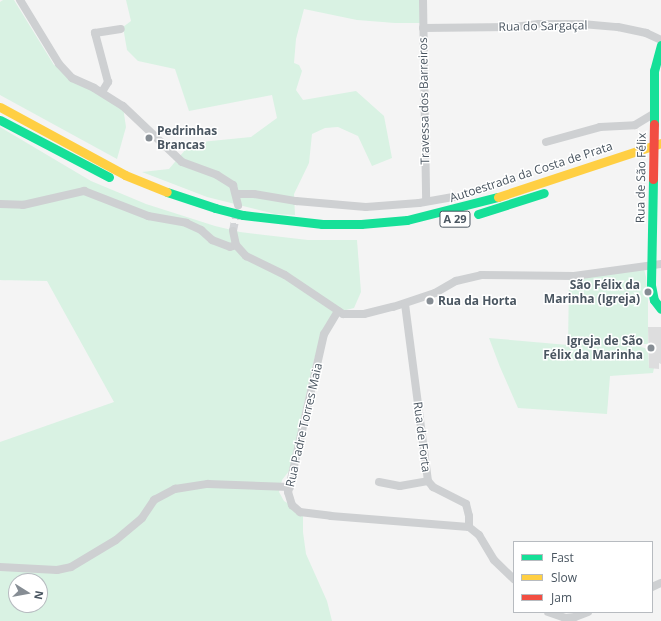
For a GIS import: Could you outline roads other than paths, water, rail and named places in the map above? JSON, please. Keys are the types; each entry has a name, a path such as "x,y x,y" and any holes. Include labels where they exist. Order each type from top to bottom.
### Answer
{"main road":[{"name":"Rua de São Félix","path":"661,45 654,71 656,109 654,124 653,179 656,264 651,285 654,300 661,309"},
{"name":"Autoestrada da Costa de Prata","path":"0,107 125,175 164,191 215,208 243,215 286,222 322,224 361,224 407,220 448,211 495,198 661,143"},
{"path":"0,120 122,184"},
{"path":"646,158 661,154"},
{"name":"Autoestrada da Costa de Prata","path":"469,216 499,208 550,191"},
{"path":"226,221 247,225"},
{"path":"327,234 361,234 420,227"}],"street":[{"path":"20,0 58,64 72,78 102,92 123,106 182,162 218,175 233,184 238,204"},
{"name":"Travessa dos Barreiros","path":"423,0 426,201"},
{"name":"Rua do Sargaçal","path":"423,28 514,27 539,24 582,24 618,27 646,33 661,40"},
{"path":"102,92 108,82 94,33 121,29"},
{"path":"546,142 600,127 635,125 656,109"},
{"path":"0,204 23,205 84,191 148,216 186,223 201,230 212,240 230,247 236,245"},
{"path":"236,194 254,194 296,201 366,207 454,197"},
{"path":"233,232 236,245 246,256 285,275 343,314 364,314 405,304 435,293 456,281 481,275 574,276 656,264"},
{"name":"Rua de Forta","path":"405,304 428,481 433,487 466,504 469,516 469,527"},
{"name":"Rua Padre Torres Maia","path":"338,311 324,334 288,492 292,505 300,512 469,527"},
{"path":"379,482 400,486 428,481"},
{"path":"0,567 57,570 71,566 116,540 142,518 154,500 175,488 208,484 290,487"},
{"path":"469,527 479,535 494,560 513,578"},
{"path":"550,613 565,620 585,613"}],"tunnel":[{"path":"233,231 237,211"}],"place":[{"name":"Pedrinhas Brancas","path":"149,138"},
{"name":"São Félix da Marinha (Igreja)","path":"648,292"},
{"name":"Rua da Horta","path":"430,301"},
{"name":"Igreja de São Félix da Marinha","path":"651,348"}]}
